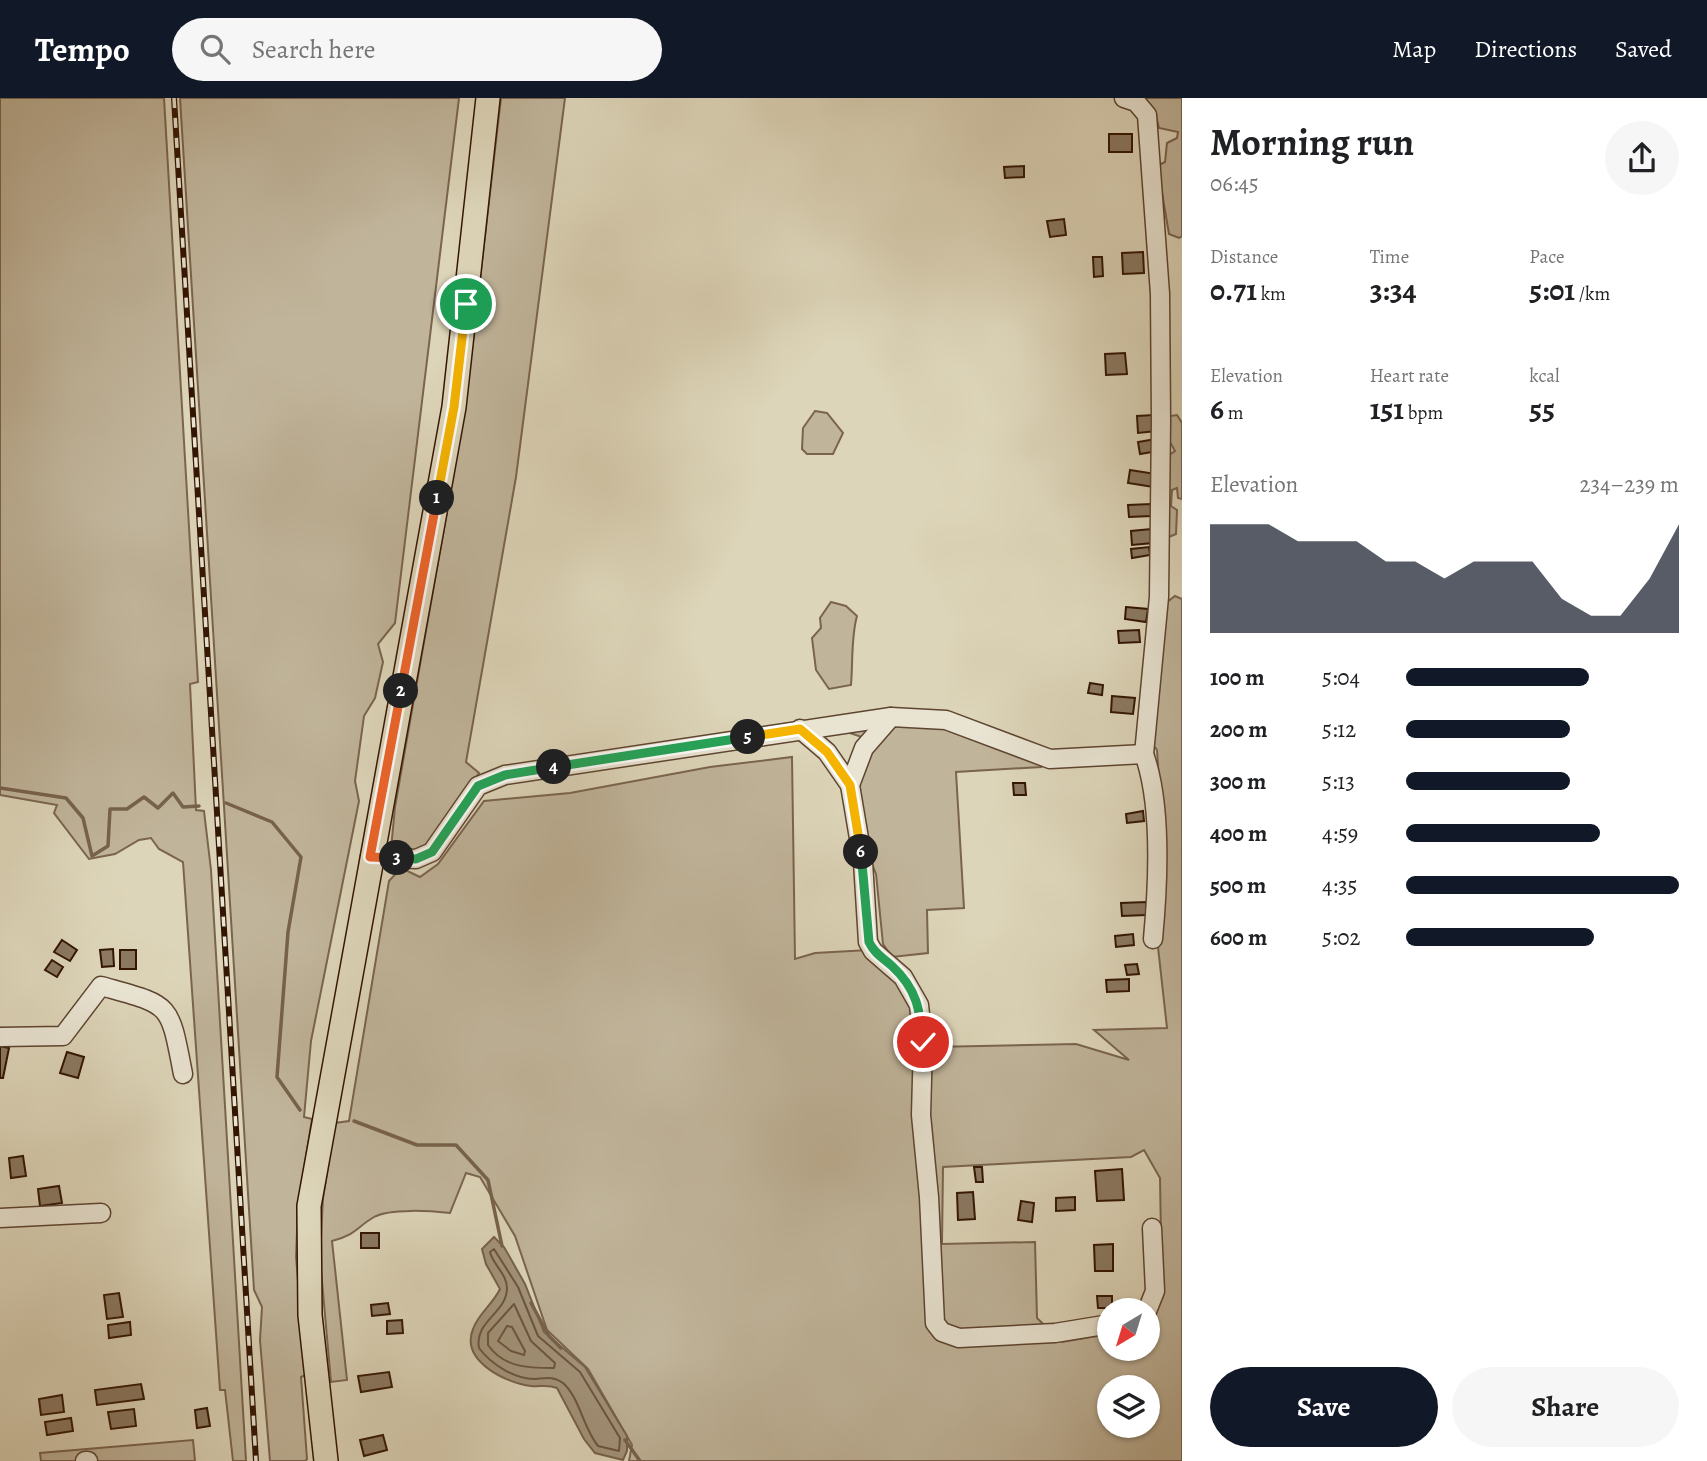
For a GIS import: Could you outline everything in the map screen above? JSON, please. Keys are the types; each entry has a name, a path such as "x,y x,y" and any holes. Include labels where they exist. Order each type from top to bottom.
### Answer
{"main road":[{"path":"326,1461 310,1315 309,1206 370,857 454,407 488,98"}],"street":[{"path":"1125,98 1136,102 1147,114 1160,294 1159,597 1144,754 1151,774 1157,889 1153,939"},
{"path":"370,857 416,859 432,852 478,786 505,775 800,729 891,717 946,720 1050,759 1144,754"},
{"path":"850,785 864,748 891,717"},
{"path":"800,729 827,752 850,785 863,862 869,942 873,951 903,977 919,1005 923,1042 921,1115 929,1197 935,1322 942,1332 959,1338 1055,1333 1097,1326"},
{"path":"0,1037 63,1036 101,986 152,1000 172,1017 183,1074"},
{"path":"0,1217 100,1213"},
{"path":"1152,1228 1155,1291 1152,1298"}],"shaded area":[{"path":"0,98 164,98 198,682 190,684 196,810 204,811 211,870 246,1461 233,1461 225,1390 220,1390 183,862 159,849 151,838 139,840 115,854 89,859 54,813 57,805 0,795"},
{"path":"180,98 459,98 395,623 378,644 383,662 375,698 364,716 355,781 359,801 311,1041 304,1117 312,1119 298,1206 296,1257 306,1375 301,1377 305,1461 270,1461 260,1340 262,1307 254,1290"},
{"path":"501,98 565,98 516,477 466,762 479,773 430,844 415,851 391,849 395,807 465,409"},
{"path":"1131,98 1182,98 1182,236 1179,238 1169,234 1161,187 1156,181 1157,166 1165,162 1167,143 1177,138 1178,132 1159,128 1155,112"},
{"path":"815,411 827,413 843,433 833,454 807,454 802,449 803,428"},
{"path":"1177,415 1182,423 1182,499 1178,498 1177,488 1172,490 1171,506 1177,510 1176,534 1164,539 1165,458 1175,451 1170,442 1170,416"},
{"path":"1175,596 1182,599 1182,1461 629,1461 632,1445 588,1369 547,1330 515,1236 480,1177 466,1173 450,1213 411,1211 381,1214 350,1234 332,1241 347,1380 331,1382 320,1259 323,1198 335,1123 349,1121 389,881 401,868 420,877 438,864 484,801 570,793 710,767 792,757 795,959 815,953 869,950 901,980 931,1047 1076,1044 1129,1060 1094,1030 1167,1028 1157,938 1166,887 1157,750 1152,743 1162,606","holes":["1144,1150 1160,1178 1160,1362 1097,1362 1097,1336 1062,1342 1037,1318 1035,1242 942,1244 943,1167 1131,1157"]},
{"path":"831,602 846,606 857,616 851,685 829,689 816,670 812,638 821,628 820,618"},
{"path":"900,722 944,725 1040,760 1041,767 956,772 964,908 927,910 928,953 892,957 883,944 876,874 865,847 848,772 862,737 841,730"},
{"path":"193,1440 195,1461 41,1461 40,1453"}],"water":[{"path":"494,1237 504,1247 525,1284 544,1332 585,1367 627,1436 627,1451 623,1460 595,1453 584,1439 557,1388 521,1384 498,1375 479,1360 473,1351 471,1341 475,1324 500,1289 486,1264 482,1249"}],"building":[{"path":"1109,134 1132,134 1132,152 1109,152"},
{"path":"1024,166 1024,177 1005,178 1004,167"},
{"path":"1064,219 1066,235 1050,237 1047,221"},
{"path":"1143,252 1144,273 1123,274 1122,253"},
{"path":"1093,257 1102,257 1103,276 1094,277"},
{"path":"1125,353 1127,374 1106,375 1105,354"},
{"path":"1154,415 1156,431 1138,433 1137,416"},
{"path":"1156,439 1158,451 1140,454 1138,442"},
{"path":"1130,470 1156,474 1154,487 1128,483"},
{"path":"1151,504 1151,516 1129,517 1128,505"},
{"path":"1151,529 1153,543 1132,545 1131,531"},
{"path":"1149,547 1150,555 1132,558 1131,549"},
{"path":"1126,607 1148,609 1146,622 1125,619"},
{"path":"1139,630 1140,642 1119,643 1118,631"},
{"path":"1090,683 1103,685 1102,695 1088,693"},
{"path":"1112,696 1135,698 1133,714 1111,712"},
{"path":"1013,783 1025,783 1026,795 1014,795"},
{"path":"1143,811 1144,821 1127,823 1126,814"},
{"path":"1146,902 1146,915 1122,916 1121,903"},
{"path":"1133,934 1134,945 1116,947 1115,936"},
{"path":"62,940 77,950 70,961 54,952"},
{"path":"113,949 114,966 102,967 100,950"},
{"path":"120,950 136,950 136,969 120,969"},
{"path":"52,960 63,967 57,977 45,970"},
{"path":"1137,964 1139,974 1127,975 1125,965"},
{"path":"1129,979 1129,991 1107,992 1106,980"},
{"path":"0,1046 9,1048 3,1078 0,1078"},
{"path":"67,1052 84,1057 78,1078 60,1073"},
{"path":"23,1156 26,1176 11,1178 9,1158"},
{"path":"974,1167 982,1167 983,1182 976,1182"},
{"path":"1122,1169 1124,1200 1097,1201 1095,1171"},
{"path":"59,1186 62,1203 40,1206 38,1189"},
{"path":"973,1192 975,1219 958,1220 957,1193"},
{"path":"1075,1197 1075,1210 1056,1211 1056,1198"},
{"path":"1021,1201 1034,1203 1032,1222 1018,1220"},
{"path":"361,1233 379,1233 379,1248 361,1248"},
{"path":"1113,1244 1113,1271 1095,1271 1094,1245"},
{"path":"119,1293 123,1317 107,1319 104,1295"},
{"path":"388,1303 390,1314 372,1316 371,1305"},
{"path":"402,1320 403,1333 387,1334 387,1321"},
{"path":"130,1322 131,1335 109,1338 108,1325"},
{"path":"389,1372 392,1387 361,1392 358,1376"},
{"path":"141,1384 144,1399 97,1405 95,1390"},
{"path":"62,1395 64,1412 41,1415 39,1399"},
{"path":"207,1408 210,1426 197,1428 195,1410"},
{"path":"134,1409 136,1426 111,1429 108,1412"},
{"path":"71,1418 73,1431 47,1435 45,1422"},
{"path":"383,1435 387,1450 364,1456 360,1440"}],"waterway":[{"path":"0,788 66,798 83,818 92,856 108,846 110,809 127,809 144,797 158,808 173,793 183,807 199,806"},
{"path":"226,803 272,822 301,857 288,932 277,1077 300,1110"},
{"path":"354,1121 417,1145 456,1145 488,1180 502,1246"},
{"path":"531,1303 549,1336 561,1348"},
{"path":"625,1440 640,1461"}],"railway":[{"path":"174,98 256,1461"}],"route":[{"path":"466,304 454,407 370,857 416,859 432,852 478,786 505,775 800,729 827,752 850,785 863,862 869,942 873,951 891,965 914,990 919,1005 923,1042"}]}
